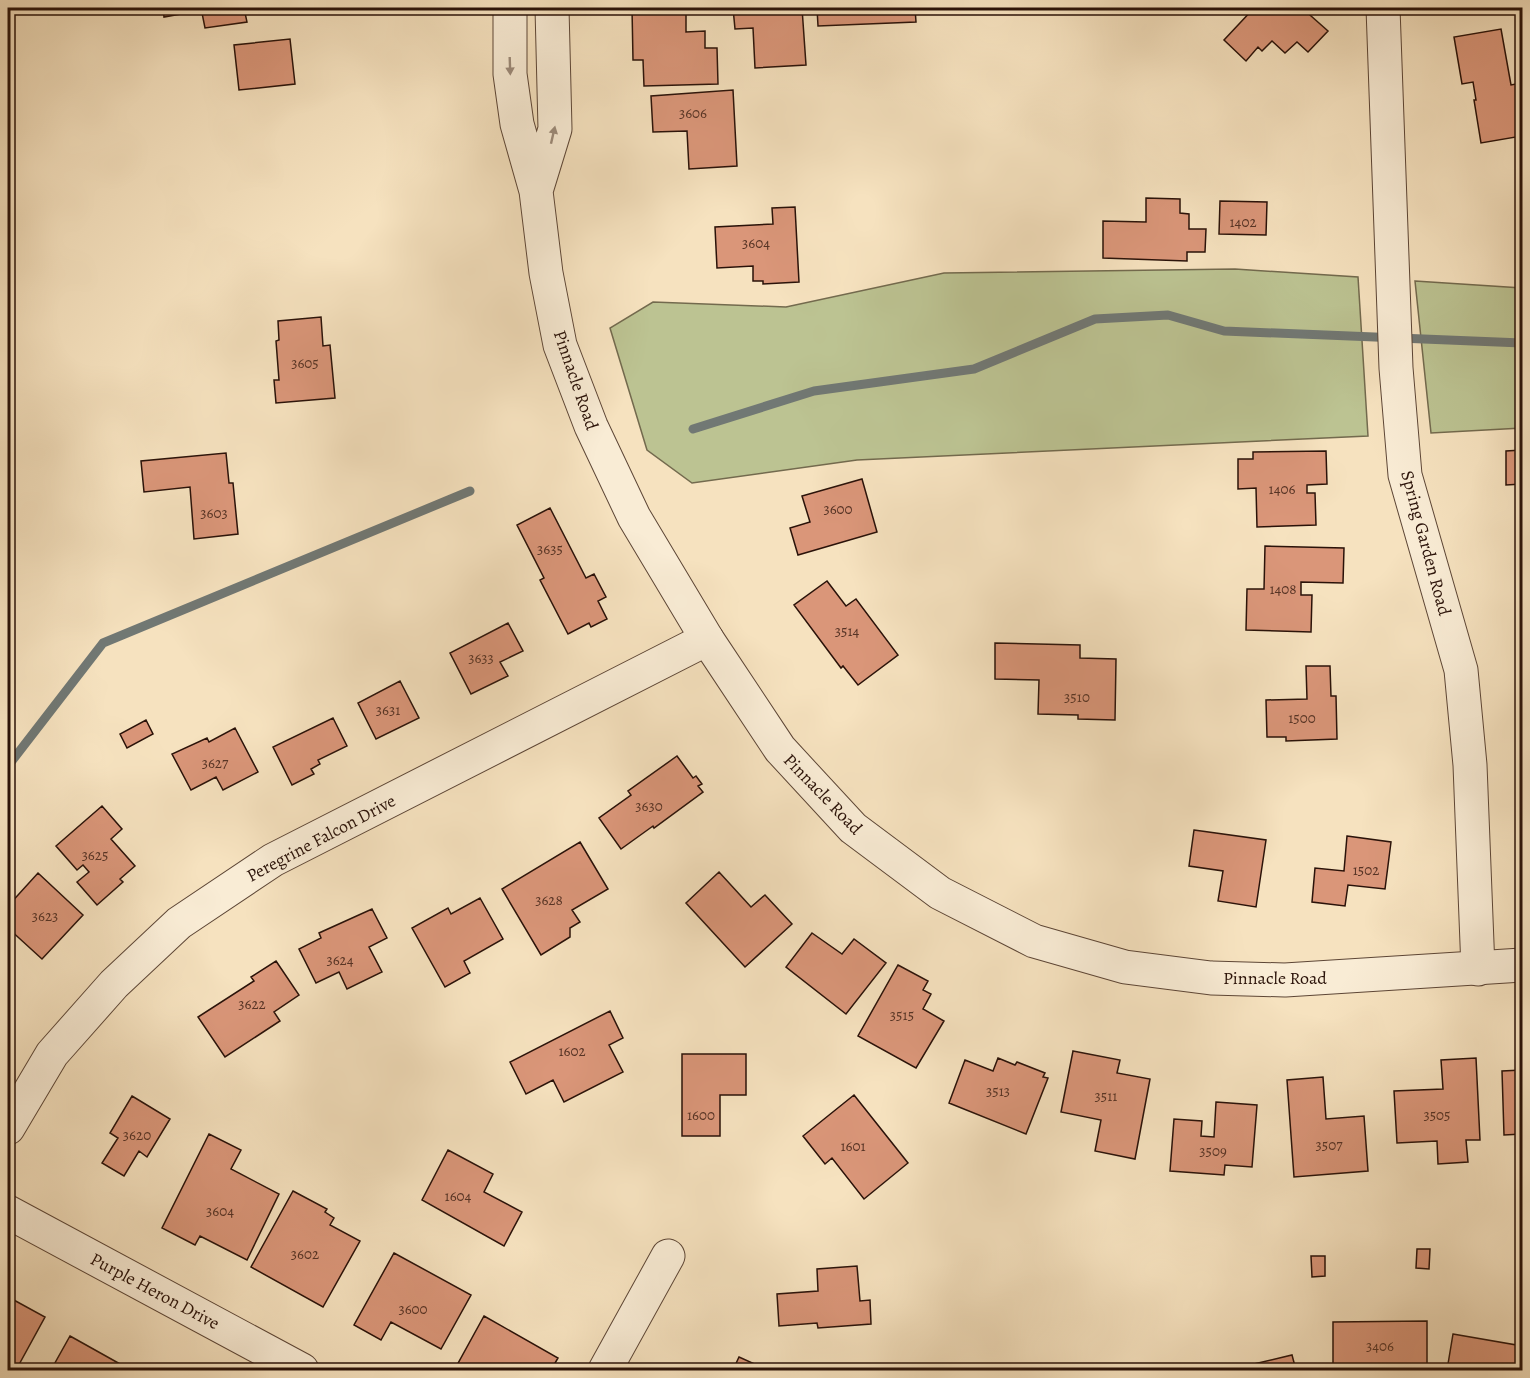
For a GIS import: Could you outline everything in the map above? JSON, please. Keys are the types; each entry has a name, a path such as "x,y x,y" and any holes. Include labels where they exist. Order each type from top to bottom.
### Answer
{"street":[{"name":"Pinnacle Road","path":"510,8 510,74 517,124 536,191 546,273 558,334 591,426 634,517 707,639 780,749 853,828 940,893 1034,941 1125,966 1211,978 1285,980 1522,965"},
{"name":"Pinnacle Road","path":"536,191 555,129 552,8"},
{"name":"Spring Garden Road","path":"1383,8 1396,368 1405,475 1461,670 1470,765 1478,969"},
{"name":"Peregrine Falcon Drive","path":"8,1128 52,1054 114,984 179,923 273,860 707,639"},
{"name":"Purple Heron Drive","path":"8,1212 302,1371"},
{"path":"605,1371 668,1256"}],"green space":[{"path":"1235,269 1358,277 1368,436 857,460 692,483 647,450 610,328 653,302 786,307 944,273"},
{"path":"1415,281 1522,288 1522,428 1431,433"}],"building":[{"path":"163,8 186,8 187,13 164,17"},
{"path":"201,8 244,8 247,22 205,28"},
{"path":"632,8 686,8 686,32 705,31 705,48 717,48 718,84 644,86 643,60 633,60"},
{"path":"733,8 802,8 806,65 755,68 753,28 735,29"},
{"path":"817,8 915,8 916,22 818,26"},
{"path":"1254,8 1283,8 1288,11 1291,8 1302,8 1328,31 1308,52 1297,42 1285,53 1272,41 1262,51 1258,47 1246,61 1224,40"},
{"path":"1501,29 1511,85 1522,83 1522,125 1520,125 1522,136 1481,143 1473,82 1462,84 1454,37"},
{"path":"290,39 295,84 239,90 234,45"},
{"path":"733,90 737,166 689,169 687,131 653,132 651,96"},
{"path":"1146,198 1180,199 1180,213 1189,214 1189,229 1206,229 1205,252 1187,252 1187,261 1103,258 1103,221 1146,222"},
{"path":"1220,201 1267,202 1266,235 1219,234"},
{"path":"795,207 799,282 763,284 763,281 753,281 753,266 717,268 715,227 773,224 772,208"},
{"path":"321,317 323,346 330,345 335,398 276,403 274,380 279,380 276,341 279,340 278,321"},
{"path":"1522,450 1522,484 1506,485 1506,451"},
{"path":"1326,451 1327,484 1307,485 1307,493 1315,493 1316,525 1257,527 1256,488 1238,489 1238,459 1253,459 1253,452"},
{"path":"226,453 229,483 233,483 238,534 194,539 190,487 144,492 141,461"},
{"path":"862,479 877,532 798,555 790,528 810,522 802,496"},
{"path":"550,508 586,578 594,574 606,597 598,601 607,619 591,627 589,623 568,634 540,580 544,578 517,525"},
{"path":"1265,546 1344,548 1343,583 1301,582 1301,595 1312,595 1311,632 1246,630 1247,589 1264,589"},
{"path":"827,581 846,606 856,599 898,655 858,685 843,666 841,668 794,605"},
{"path":"508,623 523,651 500,662 508,676 471,694 450,653"},
{"path":"995,643 1080,645 1080,658 1116,659 1115,720 1078,719 1078,715 1038,714 1039,680 995,679"},
{"path":"1306,666 1330,666 1331,696 1336,696 1337,739 1286,741 1286,737 1267,737 1266,700 1307,699"},
{"path":"400,681 419,718 376,739 358,703"},
{"path":"333,718 347,746 318,760 320,764 311,769 314,774 292,785 273,747"},
{"path":"146,720 153,734 127,748 120,734"},
{"path":"235,728 258,772 223,790 216,777 191,790 172,754 207,738 209,742"},
{"path":"677,756 693,778 696,776 702,784 698,786 703,792 621,849 599,818 631,795 628,791"},
{"path":"102,806 122,829 111,839 135,866 120,879 123,882 97,905 77,882 89,872 83,865 77,870 56,846"},
{"path":"1194,830 1266,840 1256,907 1218,901 1223,871 1189,866"},
{"path":"1347,836 1391,842 1385,889 1348,885 1345,906 1312,902 1315,868 1344,871"},
{"path":"580,842 608,889 572,910 580,922 570,928 570,937 541,955 502,889"},
{"path":"719,872 751,907 765,895 792,924 745,967 686,903"},
{"path":"38,873 83,915 42,959 8,928 8,906"},
{"path":"480,898 503,939 464,961 470,973 445,987 412,928 448,908 451,914"},
{"path":"372,909 387,938 369,947 382,972 347,989 339,972 316,983 299,949 321,938 319,933"},
{"path":"812,933 842,954 854,939 886,963 846,1014 786,967"},
{"path":"276,961 299,995 274,1012 280,1021 225,1057 198,1017 254,981 251,977"},
{"path":"898,965 928,981 923,990 931,994 923,1009 944,1021 916,1068 858,1036"},
{"path":"610,1011 623,1038 609,1045 623,1072 564,1102 553,1080 526,1094 510,1062"},
{"path":"1073,1051 1120,1060 1117,1073 1150,1079 1135,1159 1095,1151 1101,1120 1061,1112"},
{"path":"682,1054 746,1054 746,1095 720,1095 720,1136 682,1136"},
{"path":"998,1058 1015,1065 1017,1062 1045,1073 1043,1077 1048,1078 1026,1134 949,1103 965,1060 993,1071"},
{"path":"1476,1058 1480,1140 1466,1140 1468,1162 1438,1164 1437,1141 1397,1143 1394,1091 1443,1089 1441,1060"},
{"path":"1522,1070 1522,1134 1504,1135 1502,1071"},
{"path":"1323,1077 1326,1119 1364,1116 1368,1171 1294,1177 1287,1080"},
{"path":"854,1095 908,1163 864,1199 832,1158 825,1164 803,1136"},
{"path":"132,1096 170,1119 147,1157 139,1151 124,1176 102,1163 118,1138 110,1133"},
{"path":"1216,1102 1257,1105 1252,1167 1225,1165 1224,1175 1170,1171 1174,1119 1202,1121 1201,1136 1214,1137"},
{"path":"209,1134 241,1150 231,1169 279,1194 247,1260 200,1236 195,1245 162,1228"},
{"path":"448,1150 493,1174 484,1192 522,1212 504,1246 422,1200"},
{"path":"293,1191 327,1209 325,1212 334,1218 330,1225 360,1241 323,1307 251,1267"},
{"path":"1417,1249 1430,1249 1429,1269 1416,1268"},
{"path":"394,1253 471,1295 441,1349 391,1322 381,1340 354,1325"},
{"path":"1311,1256 1325,1256 1325,1276 1312,1277"},
{"path":"857,1266 860,1301 870,1300 871,1324 818,1328 817,1323 779,1326 777,1294 818,1291 817,1269"},
{"path":"12,1299 45,1317 16,1370 8,1370 8,1307"},
{"path":"484,1316 558,1358 551,1370 462,1370 456,1367"},
{"path":"1427,1321 1427,1370 1333,1370 1333,1322"},
{"path":"1453,1334 1522,1346 1522,1370 1447,1370"},
{"path":"70,1336 129,1369 132,1370 51,1370"},
{"path":"1292,1355 1296,1370 1228,1370"},
{"path":"739,1357 768,1370 733,1370"}],"waterway":[{"path":"693,429 814,391 974,369 1095,319 1168,315 1224,331 1522,343"},
{"path":"8,766 103,643 470,491"}]}
